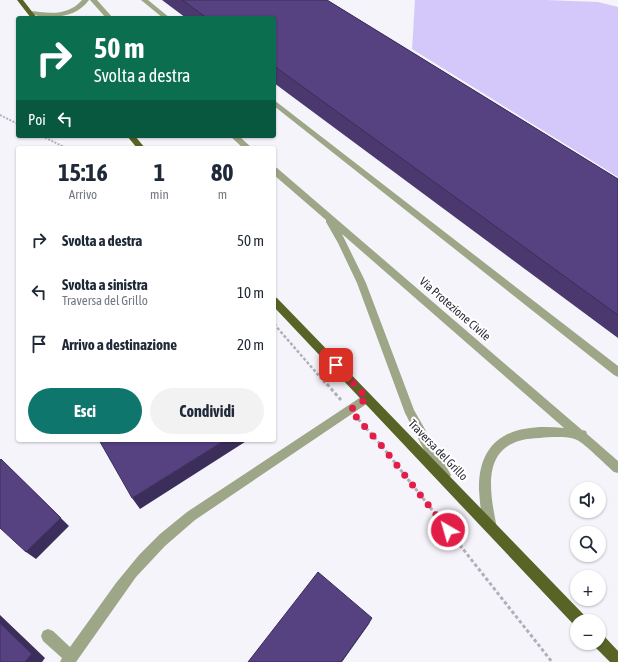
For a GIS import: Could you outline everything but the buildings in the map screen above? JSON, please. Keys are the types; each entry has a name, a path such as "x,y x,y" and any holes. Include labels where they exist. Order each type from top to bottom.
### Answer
{"main road":[{"path":"20,0 33,16"},
{"path":"133,138 139,146"},
{"name":"Traversa del Grillo","path":"276,303 573,614"},
{"path":"606,648 618,661"}],"street":[{"path":"33,16 65,14 78,8 86,0"},
{"path":"93,0 108,16"},
{"path":"144,0 164,16"},
{"path":"276,104 618,372"},
{"path":"236,138 246,146"},
{"name":"Via Protezione Civile","path":"276,172 582,435 618,468"},
{"path":"324,213 339,236 352,262 376,320 401,392 421,435 455,490"},
{"path":"48,636 69,659 132,574 156,546 168,535 191,516 367,398"},
{"path":"491,528 486,509 484,485 488,461 494,451 507,439 527,432 554,431 582,435"}],"path":[{"path":"0,115 16,123"},
{"path":"46,138 62,146"},
{"path":"276,326 381,445 552,662"}],"shaded area":[{"path":"415,0 545,0 598,2 618,7 618,177 412,49"}],"route":[{"path":"336,365 367,398 350,410 381,445 448,530"}]}
